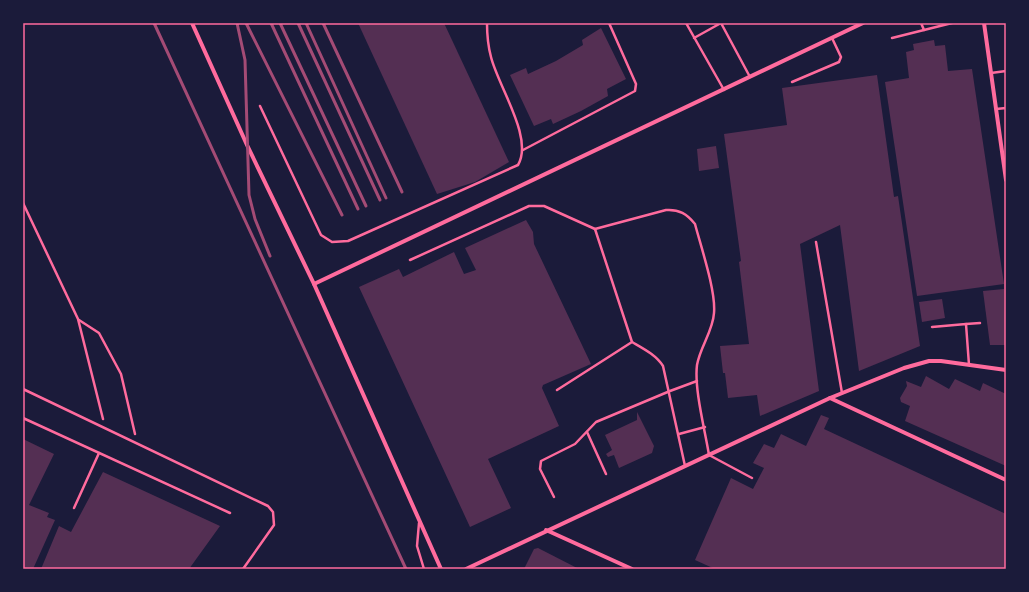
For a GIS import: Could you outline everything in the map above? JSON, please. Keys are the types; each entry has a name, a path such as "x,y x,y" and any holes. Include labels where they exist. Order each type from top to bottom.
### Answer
{"street":[{"path":"192,23 247,145 314,284 441,569"},
{"path":"314,284 863,23"},
{"path":"984,23 1006,180"},
{"path":"466,569 473,567 546,530 685,467 830,398 918,364 941,361 1006,370"},
{"path":"830,398 1006,480"},
{"path":"546,530 632,569"}],"lane":[{"path":"260,106 321,235 332,242 339,243 357,237 518,165 523,150 518,129 491,57 487,23"},
{"path":"523,150 635,91 636,84 609,23"},
{"path":"686,23 724,90"},
{"path":"694,38 721,23 750,77"},
{"path":"921,23 924,30"},
{"path":"892,38 952,23"},
{"path":"792,82 839,62 841,57 832,38"},
{"path":"991,73 1006,71"},
{"path":"996,109 1006,108"},
{"path":"23,203 78,319 103,419"},
{"path":"410,260 529,206 544,206 595,229 666,210 682,212 695,224 714,299 714,313 710,329 697,365 697,381 709,455 752,478"},
{"path":"595,229 632,342 659,360 666,375 685,467"},
{"path":"816,242 842,393"},
{"path":"78,319 99,333 121,374 135,434"},
{"path":"932,327 980,323"},
{"path":"966,324 969,365"},
{"path":"557,390 632,342"},
{"path":"554,497 540,469 541,461 570,447 596,422 697,381"},
{"path":"23,389 268,506 273,512 274,525 243,569"},
{"path":"23,418 230,513"},
{"path":"679,434 705,426"},
{"path":"587,432 606,474"},
{"path":"74,508 99,453"},
{"path":"420,521 417,546 424,569"}],"building":[{"path":"358,23 444,23 509,162 475,182 437,194"},
{"path":"601,28 626,79 607,89 608,96 581,111 553,124 551,119 534,126 510,75 526,68 528,74 556,61 583,45 582,40"},
{"path":"934,40 935,46 945,45 948,71 972,69 1004,284 917,296 885,82 909,78 906,52 914,50 913,44"},
{"path":"877,75 894,197 898,196 920,346 859,371 840,225 800,244 819,391 760,416 757,395 728,398 725,373 723,373 720,346 749,344 739,262 741,261 724,134 787,125 782,88"},
{"path":"716,146 719,168 699,171 697,149"},
{"path":"526,220 533,232 534,244 591,364 543,385 542,388 559,426 488,459 511,508 470,527 359,287 399,269 403,277 454,252 464,274 476,270 465,248"},
{"path":"1004,289 1006,345 990,345 983,291"},
{"path":"942,299 945,318 922,322 919,302"},
{"path":"926,376 949,389 955,379 980,391 983,383 1006,394 1006,466 905,421 910,406 901,402 900,398 907,386 906,381 921,387"},
{"path":"637,412 654,446 652,453 619,468 614,455 608,457 606,454 612,450 605,435 637,420"},
{"path":"821,415 829,418 824,429 1006,514 1006,569 715,569 695,560 731,478 753,489 764,468 753,463 764,444 774,448 781,434 806,446"},
{"path":"23,439 54,454 29,505 49,513 47,517 55,520 33,569 23,569"},
{"path":"103,472 220,526 189,569 41,569 59,526 71,532"},
{"path":"538,548 579,569 524,569 534,549"}],"railway":[{"path":"154,23 406,569"},
{"path":"237,23 245,60 249,195 255,219 270,256"},
{"path":"246,23 342,215"},
{"path":"271,23 358,209"},
{"path":"280,23 366,206"},
{"path":"298,23 380,200"},
{"path":"306,23 386,198"},
{"path":"323,23 402,192"}]}
